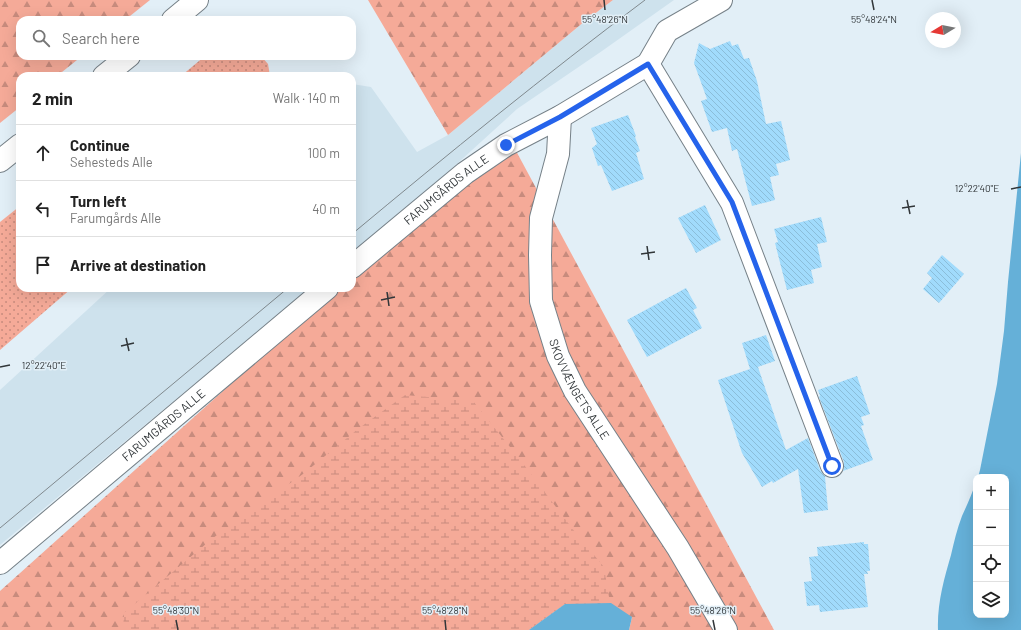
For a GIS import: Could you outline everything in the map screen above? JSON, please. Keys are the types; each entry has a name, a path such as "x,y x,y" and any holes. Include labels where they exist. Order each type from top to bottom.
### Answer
{"street":[{"path":"178,16 197,0"},
{"name":"FARUMGÅRDS ALLE","path":"356,264 464,173 506,145 560,117 648,64 667,31 721,0"},
{"path":"109,72 124,60"},
{"path":"648,64 732,202 832,466"},
{"name":"SKOVVÆNGETS ALLE","path":"560,117 558,154 541,218 540,255 541,301 558,356 575,391 678,548 726,630"},
{"path":"0,161 16,148"},
{"name":"FARUMGÅRDS ALLE","path":"0,563 322,292"}],"shaded area":[{"path":"613,0 674,0 517,109 438,181 356,250 356,85 371,87 417,152 448,135 585,21"},
{"path":"107,292 305,292 0,545 0,390"}],"green space":[{"path":"0,0 150,0 130,16 16,16 16,60 77,60 62,72 16,72 16,110 0,123"},
{"path":"368,0 613,0 585,21 448,135"},
{"path":"200,60 264,60 268,64 269,72 186,72"},
{"path":"508,136 774,630 629,630 632,617 565,604 529,630 0,630 0,591 334,292 356,292 356,272"},
{"path":"16,209 16,292 67,292 0,350 0,222"},
{"path":"405,395 473,401 604,567 610,603 565,604 529,630 123,630 124,613 213,538 303,474 358,429"}],"water":[{"path":"1021,153 1021,630 938,630 940,601 946,573 962,516 973,490 973,618 1009,618 1009,474 979,474 997,384 1004,331"},
{"path":"611,603 632,617 629,630 529,630 565,604"}],"building":[{"path":"730,41 732,46 738,44 744,59 749,58 757,81 766,124 781,121 790,160 776,164 779,175 770,177 775,200 752,206 737,149 732,151 727,128 712,132 701,101 707,99 694,63 699,43 710,49"},
{"path":"628,115 640,151 636,153 644,179 612,191 601,165 598,166 592,148 597,144 591,128"},
{"path":"705,205 721,240 696,253 678,218"},
{"path":"821,217 827,242 817,244 822,267 811,270 814,283 787,290 775,243 778,242 774,229"},
{"path":"942,255 964,274 939,303 923,289 932,278 927,273"},
{"path":"686,288 697,308 693,310 702,328 647,357 627,320"},
{"path":"766,335 775,361 755,368 758,367 786,450 808,438 820,470 826,477 828,510 804,513 798,469 773,483 772,481 762,487 742,453 718,380 750,369 742,343"},
{"path":"857,376 870,414 861,417 864,425 861,426 873,460 843,471 844,462 819,397 818,390"},
{"path":"864,542 864,544 868,544 870,571 867,571 868,574 864,574 868,607 820,612 819,605 807,606 804,582 812,581 809,557 818,556 817,547"}],"tram line":[{"path":"356,231 497,115 645,0"},
{"path":"0,528 283,292"}],"route":[{"path":"506,145 560,117 648,64 732,202 832,466"}]}
